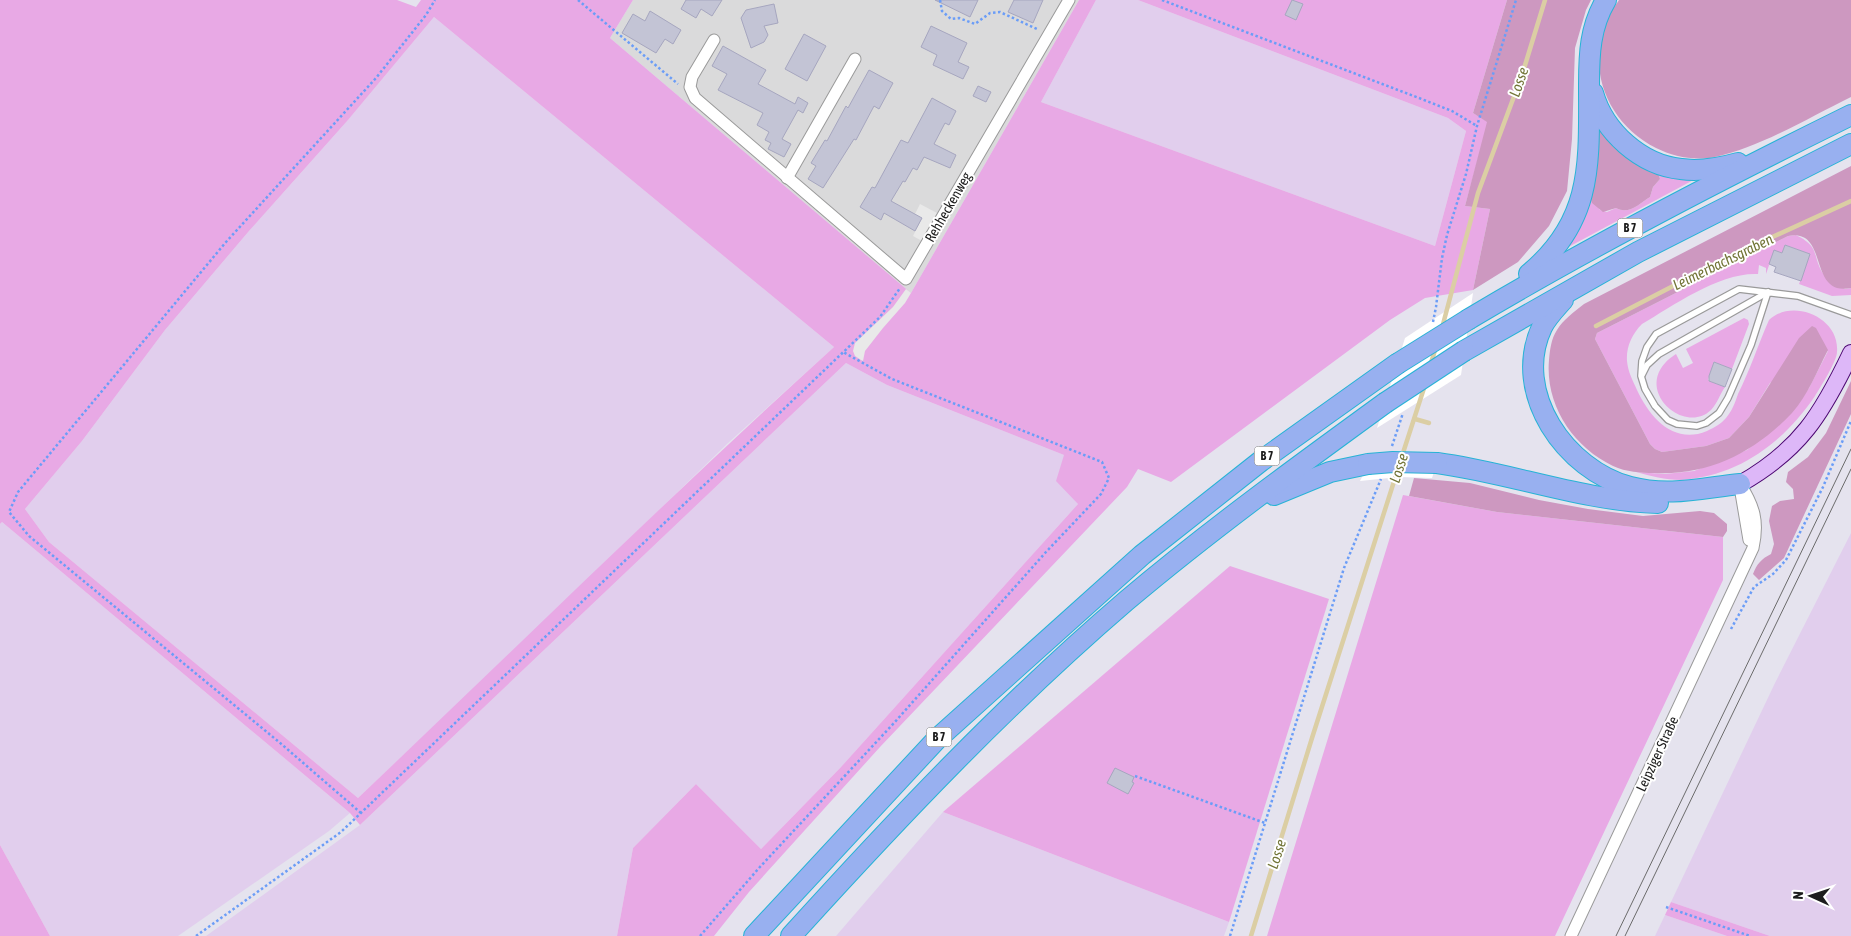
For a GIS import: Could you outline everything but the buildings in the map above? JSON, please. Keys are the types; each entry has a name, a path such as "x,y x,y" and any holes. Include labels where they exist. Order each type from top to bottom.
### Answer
{"highway":[{"path":"1488,308 1547,258 1567,232 1577,213 1583,194 1587,163 1590,122 1589,71 1592,34 1606,0"},
{"path":"1589,71 1596,101 1612,129 1631,147 1651,160 1680,169 1705,170 1774,153"},
{"name":"B 7","path":"754,936 937,739 1142,555 1261,461 1397,364 1469,319 1619,233 1851,115"},
{"name":"B 7","path":"791,936 850,870 964,751 1037,681 1125,602 1236,512 1385,403 1464,351 1638,252 1851,144"},
{"path":"1575,287 1546,320 1539,335 1535,351 1534,377 1538,396 1548,422 1561,442 1578,459 1598,473 1618,483 1638,489 1666,493 1740,484"},
{"path":"1236,512 1330,472 1368,464 1393,462 1437,463 1487,471 1597,497 1640,502 1674,503 1696,500 1722,493 1740,484"}],"main road":[{"path":"1740,484 1779,459 1804,434 1824,406 1851,353"}],"street":[{"name":"Rehheckenweg","path":"906,279 1069,0"},
{"path":"714,40 692,77 690,87 695,98 906,279"},
{"path":"787,178 855,59"},
{"name":"Leipziger Straße","path":"1571,936 1743,571 1755,537 1755,515 1749,498 1740,484"}],"lane":[{"path":"1768,292 1750,345 1728,398 1719,414 1706,423 1697,426 1687,426 1668,420 1655,406 1645,389 1641,376 1642,361 1647,347 1656,334 1739,289 1768,292 1798,296 1851,316"},
{"path":"1641,376 1647,365 1659,354 1768,292"}],"path":[{"path":"361,813 29,536 10,512 18,492 24,484 226,242 376,78 426,15 435,0"},
{"path":"578,0 695,98"},
{"path":"940,0 942,11 951,19 959,18 975,24 990,13 1000,12 1030,26"},
{"path":"1162,0 1419,98 1452,112 1477,126"},
{"path":"1436,307 1447,235 1466,174 1477,126 1516,0"},
{"path":"196,936 341,832 880,317 906,279"},
{"path":"700,936 759,868 894,723 1046,552 1101,494 1109,478 1102,462 892,379 843,352"},
{"path":"1707,648 1728,634 1754,587 1772,574 1786,560 1823,487 1851,421"},
{"path":"1230,936 1344,568 1377,491"},
{"path":"1135,776 1265,823"},
{"path":"1666,907 1750,936"}],"shaded area":[{"path":"0,0 397,0 416,7 421,0 633,0 610,38 911,293 1079,0 1096,0 1041,102 1435,246 1466,131 1448,118 1138,0 1507,0 1473,113 1488,122 1465,206 1490,209 1473,290 1425,298 1390,320 1171,482 1138,469 1127,487 880,747 749,892 714,936 617,936 633,848 696,784 761,849 841,767 1078,504 1056,481 1064,455 887,385 846,363 360,825 350,813 2,522 0,524","holes":["434,17 834,347 654,515 358,798 49,542 25,509 82,441 165,330 249,231 348,120"]},
{"path":"633,0 1079,0 911,293 610,38"},
{"path":"1096,0 1138,0 1448,118 1466,131 1435,246 1041,102"},
{"path":"1507,0 1591,0 1586,10 1575,48 1572,139 1567,191 1549,226 1518,262 1473,290 1490,209 1465,206 1487,122 1473,113"},
{"path":"1619,0 1851,0 1851,97 1767,139 1732,153 1700,159 1677,156 1663,151 1639,137 1624,124 1613,109 1605,92 1600,74 1599,55 1602,35 1610,14"},
{"path":"434,17 834,347 728,443 543,623 358,798 49,542 25,509 82,441 165,330 249,231 348,120"},
{"path":"1605,124 1699,177 1561,251","holes":["1658,173 1660,179 1653,187 1650,197 1634,208 1625,210 1616,208 1607,212 1600,210 1598,207"]},
{"path":"1601,127 1658,173 1660,179 1653,187 1650,197 1630,209 1621,210 1616,208 1603,212 1592,203 1590,196 1597,128"},
{"path":"1851,166 1851,288 1837,288 1828,283 1815,251 1809,242 1801,236 1788,236 1597,333 1595,339 1650,444 1662,452 1706,446 1729,438 1749,417 1799,338 1812,326 1816,328 1828,350 1808,391 1792,413 1778,427 1747,450 1712,466 1694,470 1674,473 1628,471 1613,466 1586,448 1565,423 1552,393 1549,377 1550,348 1555,333 1562,323 1584,304"},
{"path":"920,204 937,213 922,241 913,236 922,218 915,214"},
{"path":"1796,235 1804,239 1812,247 1824,275 1845,289 1851,288 1851,295 1832,296 1799,284 1810,254 1785,245 1782,253 1774,251 1766,274 1766,268 1759,265 1758,274 1728,278 1713,284 1683,299 1642,324 1630,341 1627,361 1630,373 1642,400 1656,419 1674,432 1695,434 1707,431 1722,422 1732,410 1769,320 1779,314 1801,311 1823,321 1831,329 1836,340 1837,352 1834,362 1815,396 1789,428 1774,442 1758,454 1722,472 1681,480 1664,479 1636,472 1665,474 1694,471 1747,450 1792,412 1809,388 1828,351 1770,383 1749,417 1729,438 1706,446 1662,452 1650,444 1595,339 1597,333 1788,236"},
{"path":"906,289 911,293 905,303 865,351 863,361 855,356 853,351 855,343 893,307"},
{"path":"1744,318 1748,320 1749,324 1732,369 1714,362 1708,380 1725,387 1713,408 1699,417 1687,417 1675,412 1665,404 1658,392 1657,380 1662,366 1676,354 1683,368 1693,363 1686,349"},
{"path":"846,363 887,385 1064,455 1078,504 841,767 761,849 696,784 633,848 617,936 206,936 360,825"},
{"path":"1851,381 1851,414 1784,558 1759,580 1753,574 1760,562 1771,554 1774,544 1769,521 1772,506 1780,501 1794,499 1793,489 1786,482 1788,472 1808,457 1826,433"},
{"path":"1414,478 1470,483 1539,500 1643,516 1700,511 1714,513 1727,524 1727,531 1723,537 1497,512 1409,496"},
{"path":"1403,495 1497,512 1723,537 1723,580 1555,936 1267,936"},
{"path":"2,522 350,813 329,831 178,936 50,936 0,845 0,524"},
{"path":"1851,533 1851,936 1770,936 1671,902 1775,683"},
{"path":"1230,566 1329,599 1229,922 943,812"},
{"path":"943,812 1229,922 1224,936 836,936"},
{"path":"0,845 50,936 0,936"},
{"path":"1671,902 1770,936 1727,936 1665,915"},
{"path":"1665,915 1727,936 1655,936"}],"pier":[{"path":"1473,293 1461,375 1377,428 1405,338"},
{"path":"1372,457 1439,457 1432,478 1399,477 1360,481"}],"waterway":[{"name":"Losse","path":"1442,328 1478,193 1522,75 1545,0"},
{"name":"Leimerbachsgraben","path":"1596,326 1731,256 1851,201"},
{"name":"Losse","path":"1431,363 1436,347"},
{"name":"Losse","path":"1402,456 1425,385"},
{"name":"Leimerbachsgraben","path":"1415,419 1429,423"},
{"name":"Losse","path":"1251,936 1398,469"}],"tram line":[{"path":"1616,936 1851,449"},
{"path":"1625,936 1851,469"}]}
